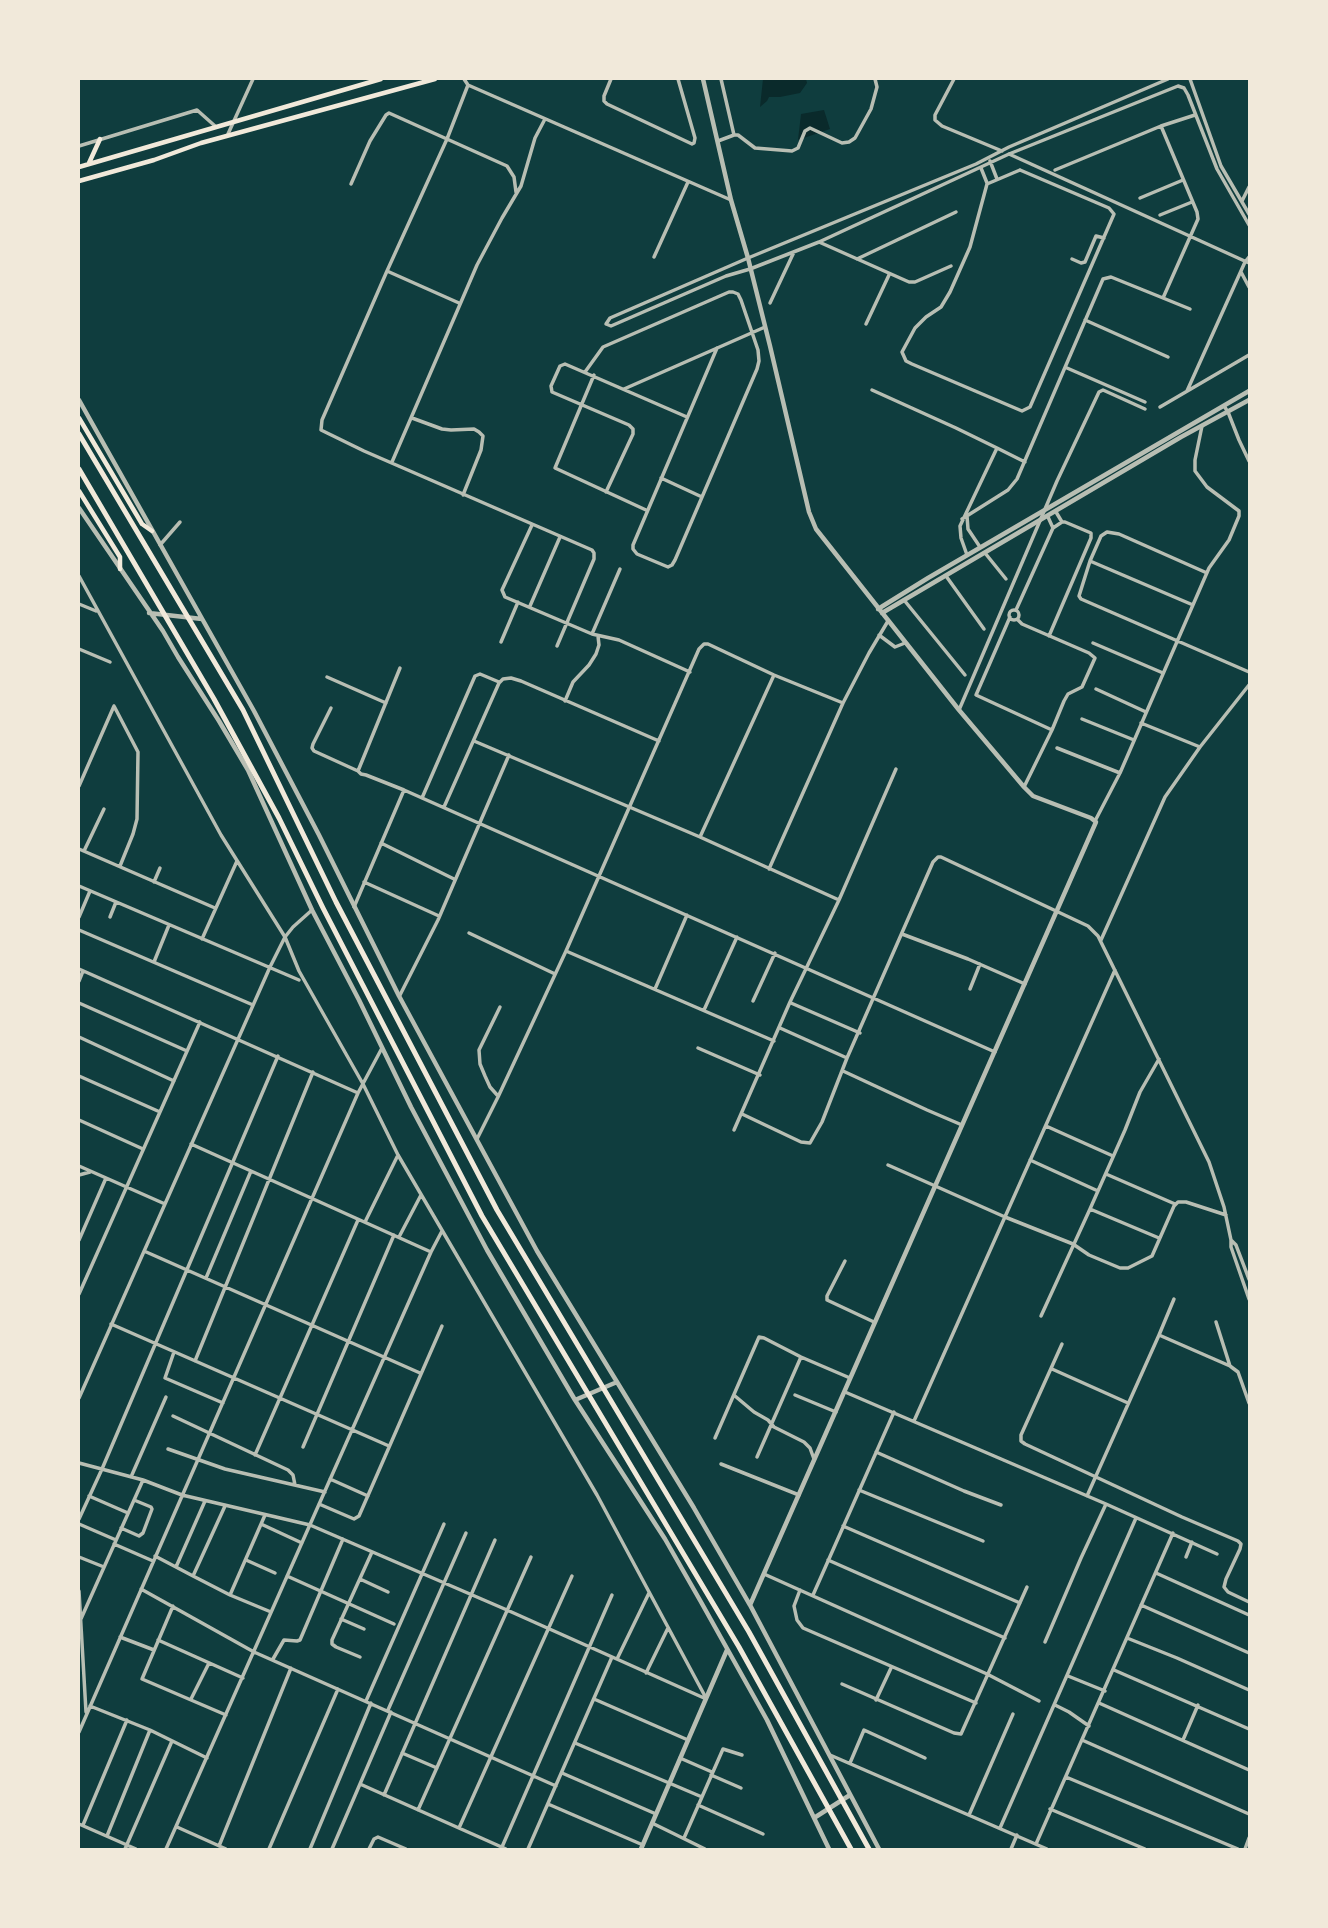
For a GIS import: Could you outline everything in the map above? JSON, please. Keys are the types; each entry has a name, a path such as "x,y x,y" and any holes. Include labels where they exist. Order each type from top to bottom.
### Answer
{"highway":[{"path":"79,434 243,710 335,902 497,1210 749,1632 869,1849"},
{"path":"79,469 214,699 279,818 482,1216 739,1647 851,1849"}],"main road":[{"path":"79,167 381,79"},
{"path":"79,181 228,136 435,79"},
{"path":"88,164 100,139"},
{"path":"79,418 142,524 152,531"},
{"path":"79,491 120,557 120,569"}],"street":[{"path":"228,136 253,79"},
{"path":"464,79 468,85 731,200"},
{"path":"611,79 604,101 692,144 695,138 678,79"},
{"path":"703,79 809,512 816,529 959,710 1024,787 1033,796 1095,821"},
{"path":"721,79 734,135"},
{"path":"718,141 734,135 742,137 755,148 795,150 805,131 810,128 842,143 849,142 855,138 871,109 877,87 875,79"},
{"path":"954,79 935,115 935,120 942,127 1247,262"},
{"path":"1168,79 610,318 606,324 611,326 726,276 819,242 1009,155 1178,86 1184,88 1188,95 1217,169 1249,225"},
{"path":"1190,79 1217,157 1249,214"},
{"path":"468,85 321,430 592,550 594,559 557,646"},
{"path":"79,145 197,110 215,127"},
{"path":"351,184 370,141 390,113 508,166 514,177 516,194"},
{"path":"1055,170 1161,126 1195,115"},
{"path":"392,462 460,303 495,230 524,178 535,138 545,119"},
{"path":"1161,126 1198,216 1163,298"},
{"path":"988,158 998,179"},
{"path":"979,162 987,184 970,247 941,306 920,322 902,349 904,358 912,364 1017,410 1027,410 1114,212 1024,170 1014,171 987,184"},
{"path":"1140,198 1183,180"},
{"path":"654,257 689,181"},
{"path":"1242,201 1249,187"},
{"path":"1160,215 1192,202"},
{"path":"857,260 956,212"},
{"path":"1072,259 1085,262 1097,236 1104,237"},
{"path":"819,242 909,282 915,282 951,266"},
{"path":"770,303 795,250"},
{"path":"1187,391 1249,257"},
{"path":"387,271 460,303"},
{"path":"1241,272 1249,287"},
{"path":"866,324 889,275"},
{"path":"965,517 1008,491 1017,479 1100,284 1107,276 1190,309"},
{"path":"585,372 603,347 729,292 737,294 753,332 759,356 757,369 675,560 668,568 637,554 633,545 717,348"},
{"path":"1085,320 1168,357"},
{"path":"624,389 765,327"},
{"path":"1160,407 1249,355"},
{"path":"607,492 633,429 552,392 551,387 562,364 594,375 687,417"},
{"path":"1066,368 1145,402"},
{"path":"594,375 555,468 647,510"},
{"path":"872,390 1025,462"},
{"path":"959,710 1044,511 1099,392 1103,390 1145,409"},
{"path":"880,611 980,547 1249,391"},
{"path":"79,400 254,711 399,996 537,1251 750,1605 879,1849"},
{"path":"880,611 946,576 1249,400"},
{"path":"1224,406 1249,461"},
{"path":"411,418 442,429 474,429 483,436 481,450 463,495"},
{"path":"750,1605 1095,821 1134,740 1212,562 1229,540 1239,516 1235,508 1207,487 1195,471 1202,426"},
{"path":"967,555 960,526 997,448"},
{"path":"661,478 702,497"},
{"path":"79,508 163,631 248,770 312,910 411,1107 487,1250 575,1400 665,1539 767,1720 829,1849"},
{"path":"1049,636 1092,535 1062,522 1056,512"},
{"path":"965,517 968,529 980,547"},
{"path":"1048,517 1053,528"},
{"path":"160,545 180,522"},
{"path":"1052,730 976,695 1010,613 1016,610 1053,528 1062,522"},
{"path":"532,525 502,590 505,597 592,634 619,640 690,672"},
{"path":"1207,573 1111,532 1103,533 1090,561 1079,596 1249,672"},
{"path":"530,606 560,537"},
{"path":"985,553 1006,579"},
{"path":"1090,561 1193,604"},
{"path":"592,634 620,569"},
{"path":"79,576 221,835 285,937 299,971 398,1155 597,1495 706,1699"},
{"path":"946,576 984,629"},
{"path":"904,600 965,675"},
{"path":"501,642 518,602"},
{"path":"79,604 96,611"},
{"path":"1016,610 1019,613 1017,619"},
{"path":"149,613 203,619"},
{"path":"1010,617 1095,658 1084,685 1068,694 1064,701 1024,787"},
{"path":"769,869 843,704 888,621"},
{"path":"879,635 892,646 899,647 905,643"},
{"path":"565,701 573,682 596,654 598,636"},
{"path":"476,1139 566,951 702,645 708,643 843,704"},
{"path":"1093,643 1163,673"},
{"path":"79,649 110,662"},
{"path":"358,771 400,668"},
{"path":"422,798 475,676 480,674 499,683"},
{"path":"700,837 775,675"},
{"path":"327,677 386,703"},
{"path":"444,808 499,683 503,680 511,678 659,740"},
{"path":"1101,940 1161,804 1200,747 1249,685"},
{"path":"1096,689 1146,712"},
{"path":"79,786 114,706 138,752 137,819 120,866"},
{"path":"331,708 315,739 312,748 314,751 995,1052"},
{"path":"1082,719 1134,740"},
{"path":"1141,723 1200,747"},
{"path":"474,740 839,900"},
{"path":"1057,748 1119,773"},
{"path":"399,996 439,916 509,755"},
{"path":"734,1130 896,769"},
{"path":"354,908 404,790"},
{"path":"84,851 104,809"},
{"path":"381,843 454,879"},
{"path":"79,849 215,908"},
{"path":"742,1114 801,1142 810,1143 933,862 938,857 962,865 1088,926 1101,940 1209,1162 1226,1215 1230,1247 1249,1298"},
{"path":"202,939 237,860"},
{"path":"154,882 160,868"},
{"path":"365,882 439,916"},
{"path":"79,886 299,980"},
{"path":"79,917 90,891"},
{"path":"110,917 117,902"},
{"path":"79,1398 270,967 285,937 312,910"},
{"path":"655,989 687,915"},
{"path":"154,962 169,925"},
{"path":"79,930 253,1005"},
{"path":"469,933 555,974"},
{"path":"902,934 1025,984"},
{"path":"704,1010 737,937"},
{"path":"566,951 774,1041"},
{"path":"753,1001 775,954"},
{"path":"970,989 980,964"},
{"path":"79,981 81,970 358,1093"},
{"path":"914,1421 1115,970"},
{"path":"790,1002 860,1033"},
{"path":"79,1003 187,1051"},
{"path":"498,1097 490,1087 480,1064 479,1050 500,1006"},
{"path":"79,1294 200,1022"},
{"path":"780,1028 847,1058"},
{"path":"79,1037 174,1081"},
{"path":"79,1732 358,1093 382,1048"},
{"path":"698,1048 760,1075"},
{"path":"271,1613 176,1567 115,1542 79,1521 278,1056"},
{"path":"1041,1316 1143,1086 1159,1059"},
{"path":"842,1070 962,1125"},
{"path":"195,1361 313,1072"},
{"path":"79,1076 160,1112"},
{"path":"79,1120 144,1149"},
{"path":"1046,1126 1114,1156"},
{"path":"191,1144 431,1252"},
{"path":"365,1222 398,1155"},
{"path":"1030,1160 1098,1191"},
{"path":"888,1164 1073,1244 1111,1265 1125,1268 1152,1256 1175,1204 1180,1201 1226,1215"},
{"path":"79,1166 164,1204"},
{"path":"206,1278 251,1171"},
{"path":"79,1175 92,1172"},
{"path":"1106,1174 1175,1204"},
{"path":"79,1240 106,1178"},
{"path":"303,1447 397,1236 421,1195"},
{"path":"1090,1209 1160,1238"},
{"path":"255,1455 359,1219"},
{"path":"166,1849 442,1231"},
{"path":"1231,1240 1236,1245 1249,1279"},
{"path":"144,1251 420,1373"},
{"path":"845,1261 827,1300 876,1322"},
{"path":"1087,1496 1174,1299"},
{"path":"1216,1322 1230,1366"},
{"path":"111,1324 389,1446"},
{"path":"320,1504 354,1519 359,1516 442,1326"},
{"path":"1159,1335 1238,1372 1249,1403"},
{"path":"715,1438 759,1337 850,1378"},
{"path":"1062,1344 1021,1435 1021,1441 1240,1542 1240,1549 1224,1587 1228,1592 1249,1602"},
{"path":"174,1352 165,1378 223,1403"},
{"path":"757,1457 801,1357"},
{"path":"1052,1368 1129,1403"},
{"path":"79,1376 87,1380"},
{"path":"575,1400 617,1382"},
{"path":"845,1392 1217,1554"},
{"path":"795,1395 836,1412"},
{"path":"735,1396 768,1420 772,1426 804,1442 810,1448 814,1459"},
{"path":"131,1478 166,1397"},
{"path":"813,1595 894,1412"},
{"path":"173,1416 288,1470 293,1475 295,1485"},
{"path":"168,1449 225,1469 325,1492"},
{"path":"876,1452 1002,1505"},
{"path":"79,1463 143,1480 182,1495 310,1525 706,1699"},
{"path":"721,1464 799,1495"},
{"path":"330,1479 368,1496"},
{"path":"80,1621 143,1480"},
{"path":"859,1490 983,1541"},
{"path":"89,1496 128,1513"},
{"path":"121,1528 138,1535 143,1533 152,1509 134,1500"},
{"path":"176,1567 205,1501"},
{"path":"1045,1642 1106,1504"},
{"path":"193,1576 225,1506"},
{"path":"230,1595 265,1515"},
{"path":"1000,1828 1136,1518"},
{"path":"261,1524 302,1544"},
{"path":"310,1849 368,1702 444,1524"},
{"path":"843,1525 1020,1603"},
{"path":"332,1849 466,1532"},
{"path":"1036,1844 1173,1533"},
{"path":"273,1660 284,1640 300,1640 343,1539"},
{"path":"384,1795 495,1540"},
{"path":"1186,1557 1192,1542"},
{"path":"360,1657 336,1647 332,1640 372,1552"},
{"path":"79,1556 104,1567"},
{"path":"418,1810 531,1557"},
{"path":"246,1560 275,1573"},
{"path":"828,1560 1005,1637"},
{"path":"764,1573 987,1674 1039,1701"},
{"path":"1156,1573 1249,1615"},
{"path":"287,1576 394,1624"},
{"path":"459,1828 572,1576"},
{"path":"360,1578 388,1592"},
{"path":"842,1684 958,1734 962,1732 1027,1587"},
{"path":"141,1589 254,1652 556,1786"},
{"path":"800,1590 794,1606 797,1620 803,1629 976,1703"},
{"path":"79,1591 86,1715"},
{"path":"535,1849 529,1848 594,1699 649,1593"},
{"path":"360,1784 504,1848 612,1595"},
{"path":"1141,1605 1249,1653"},
{"path":"173,1606 142,1679 226,1715"},
{"path":"341,1619 363,1629"},
{"path":"646,1673 668,1628"},
{"path":"120,1637 154,1650"},
{"path":"1127,1638 1249,1690"},
{"path":"158,1640 243,1678"},
{"path":"548,1803 642,1847 727,1649"},
{"path":"191,1700 209,1663"},
{"path":"219,1846 291,1668"},
{"path":"876,1700 891,1668"},
{"path":"1114,1670 1249,1728"},
{"path":"1068,1676 1104,1691"},
{"path":"270,1849 338,1689"},
{"path":"594,1699 688,1740"},
{"path":"1099,1703 1249,1770"},
{"path":"1055,1705 1089,1726"},
{"path":"1184,1740 1198,1705"},
{"path":"90,1706 150,1730 207,1758"},
{"path":"969,1815 1013,1714"},
{"path":"127,1720 81,1824 126,1847 136,1849"},
{"path":"107,1836 150,1730"},
{"path":"850,1763 864,1730 925,1758"},
{"path":"1082,1740 1249,1814"},
{"path":"126,1847 172,1741"},
{"path":"575,1743 702,1797"},
{"path":"684,1838 724,1749 742,1755"},
{"path":"402,1753 437,1768"},
{"path":"828,1754 1047,1849"},
{"path":"680,1758 741,1788"},
{"path":"562,1773 656,1814"},
{"path":"1065,1777 1238,1849"},
{"path":"814,1818 850,1795"},
{"path":"698,1805 763,1834"},
{"path":"1050,1809 1145,1849"},
{"path":"652,1823 705,1849"},
{"path":"176,1827 226,1849"},
{"path":"1011,1849 1017,1835"},
{"path":"369,1849 378,1837 406,1849"},
{"path":"1245,1849 1249,1838"}],"water":[{"path":"763,79 806,79 807,83 800,93 769,97 760,107"},
{"path":"824,110 830,129 798,140 801,114"}]}
